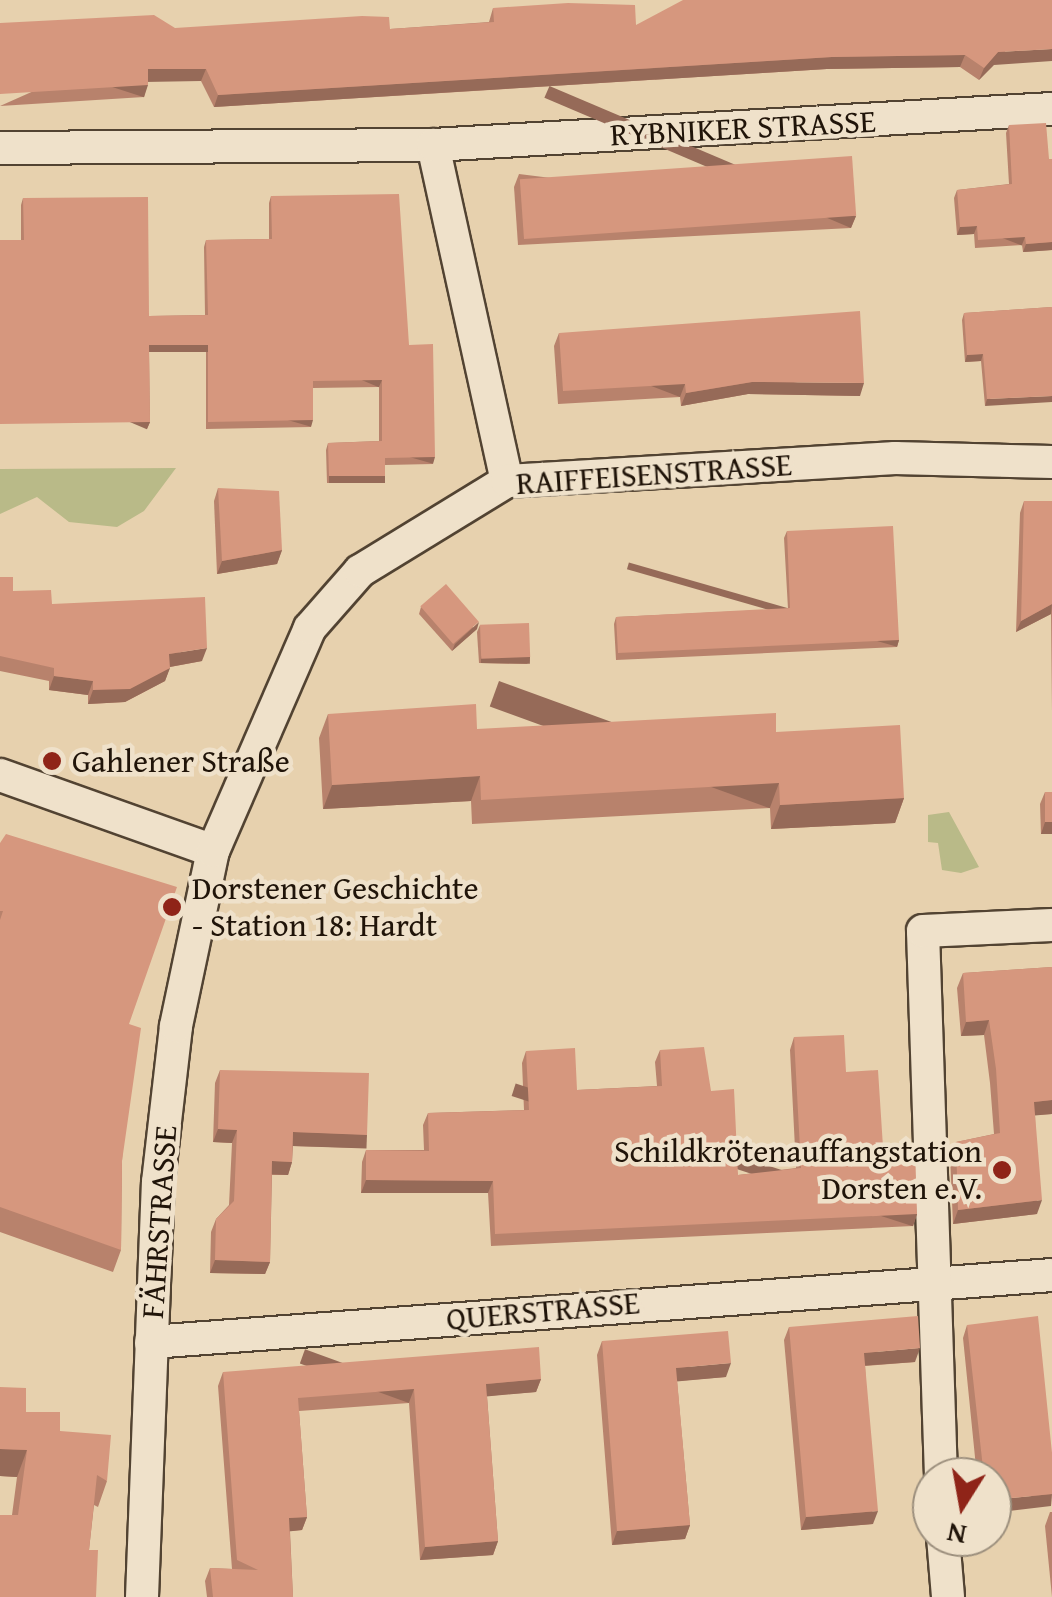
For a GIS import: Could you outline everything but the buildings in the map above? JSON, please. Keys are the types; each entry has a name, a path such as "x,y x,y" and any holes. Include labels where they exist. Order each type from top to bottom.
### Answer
{"street":[{"name":"RYBNIKER STRASSE","path":"0,148 433,144 1052,109"},
{"path":"433,144 506,480"},
{"name":"RAIFFEISENSTRASSE","path":"212,851 310,628 360,571 506,480 896,458 1052,462"},
{"path":"0,776 212,851"},
{"name":"FÄHRSTRASSE","path":"142,1597 152,1342 169,1082 212,851"},
{"path":"940,1457 924,931 1052,925"},
{"name":"QUERSTRASSE","path":"152,1342 936,1279 1052,1275"},
{"path":"945,1557 948,1597"}],"green space":[{"path":"176,468 144,511 117,527 69,522 37,497 0,514 0,469"},
{"path":"949,812 979,867 961,873 942,870 938,843 928,842 928,815"}],"place":[{"name":"Gahlener Straße","path":"52,761"},
{"name":"Dorstener Geschichte - Station 18: Hardt","path":"172,907"},
{"name":"Schildkrötenauffangstation Dorsten e.V.","path":"1002,1170"}]}
